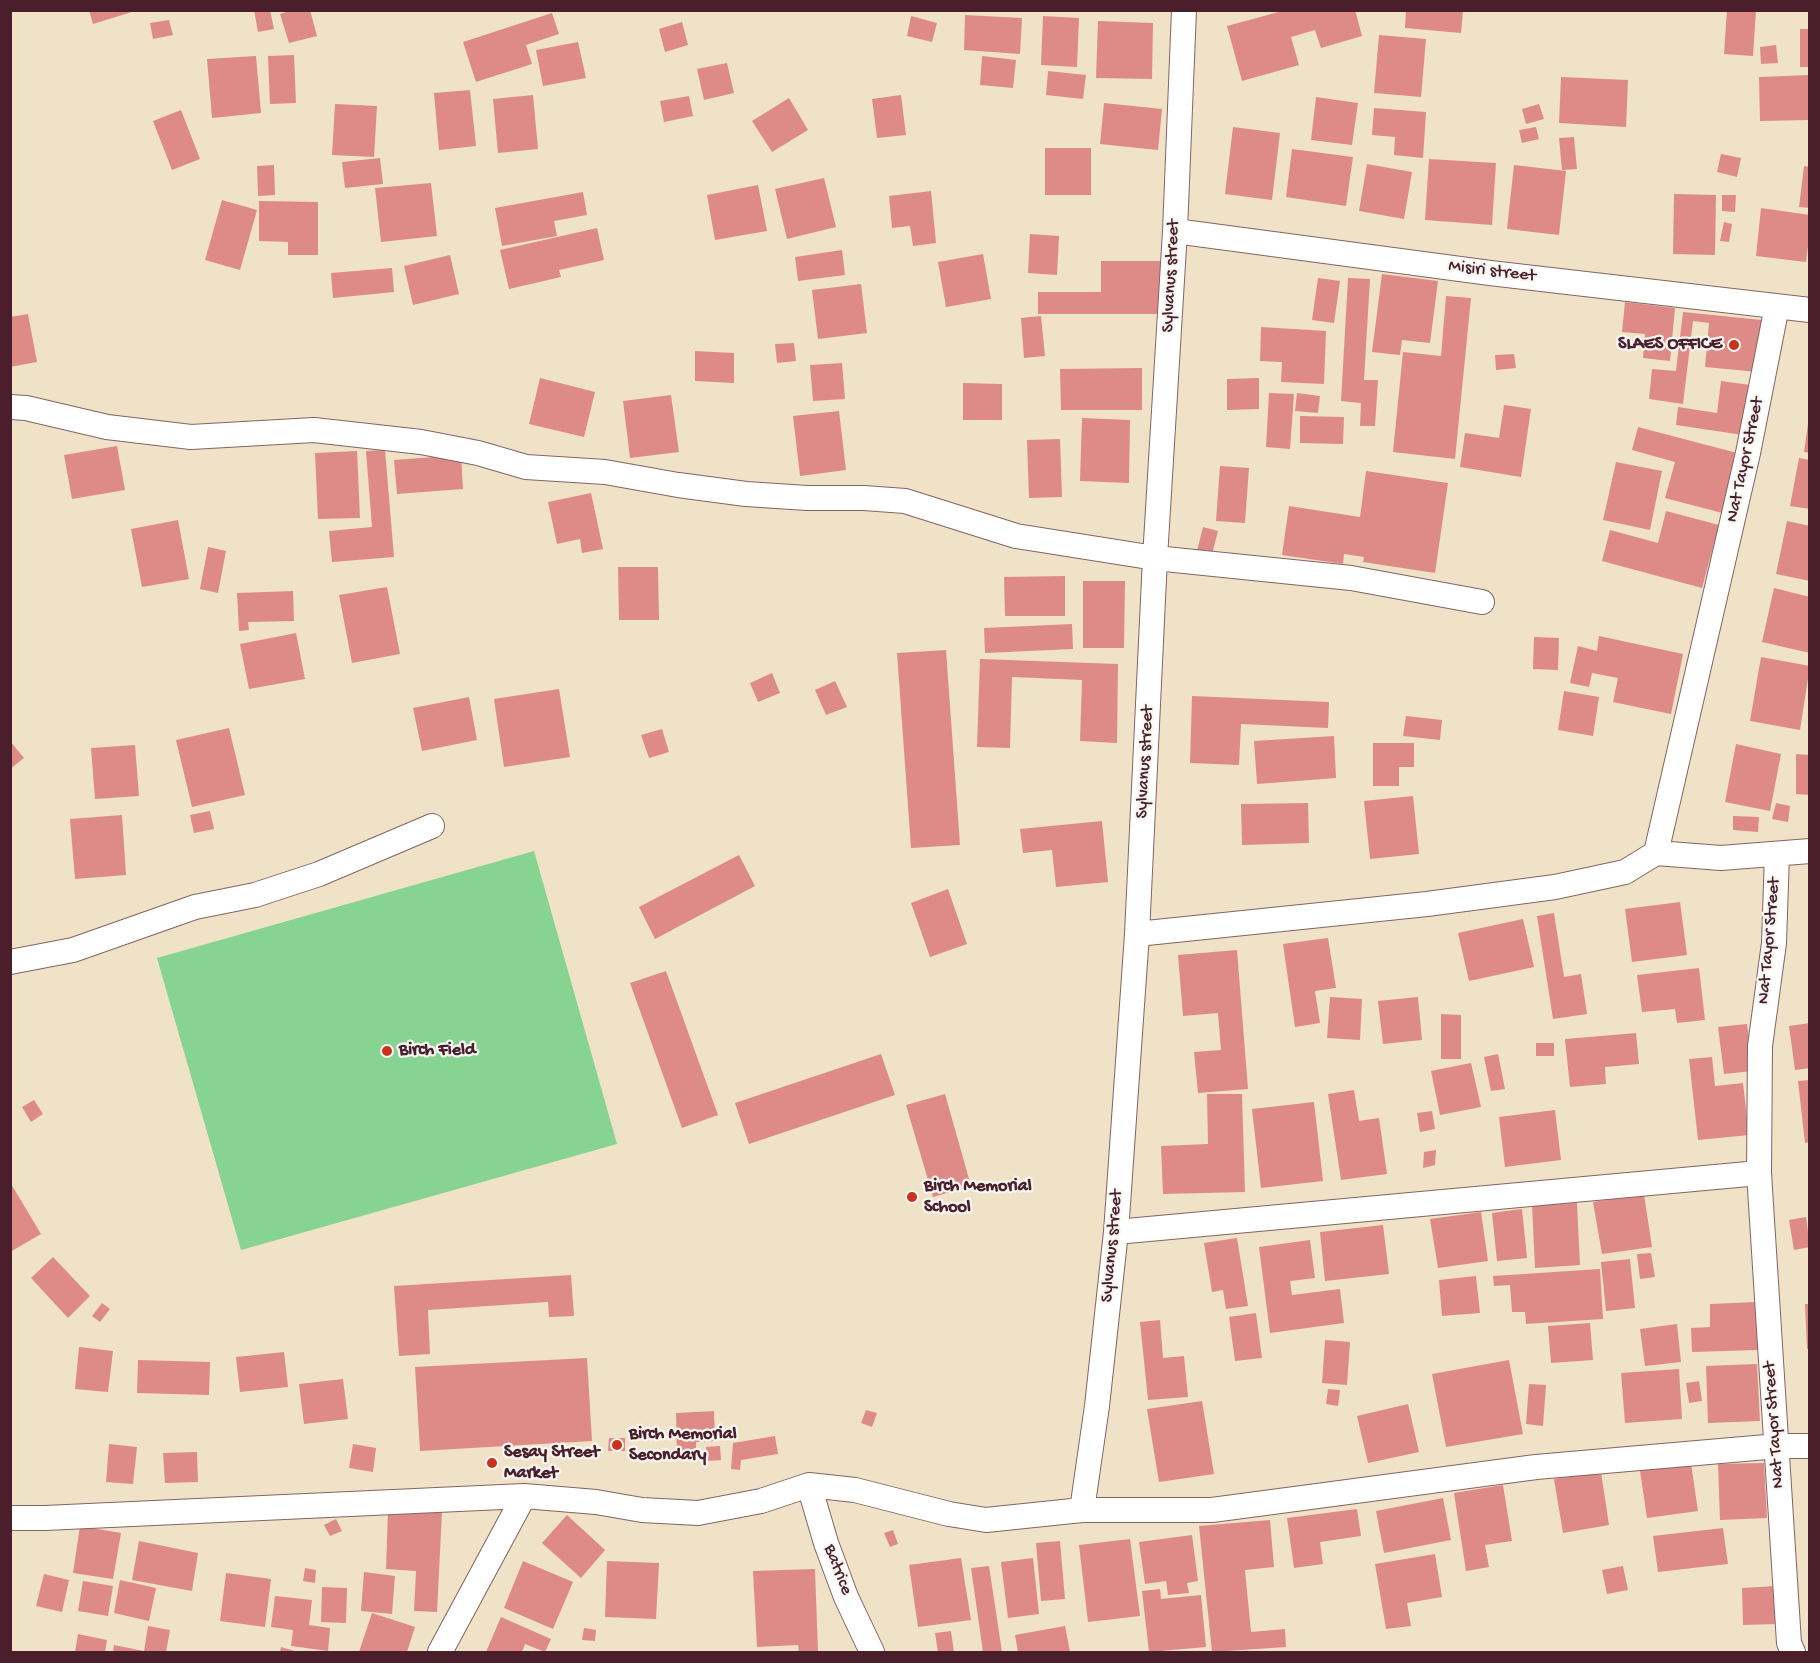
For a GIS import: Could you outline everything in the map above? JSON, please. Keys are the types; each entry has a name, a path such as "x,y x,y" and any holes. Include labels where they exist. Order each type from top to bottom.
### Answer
{"street":[{"name":"Sylvanus street","path":"1082,1510 1097,1406 1116,1232 1137,934 1155,558 1175,231 1184,10"},
{"name":"Misiri street","path":"1175,231 1490,273 1809,310"},
{"name":"Nat Tayor Street","path":"1777,306 1748,453 1656,853 1721,858 1777,854 1774,943 1760,1046 1759,1173 1789,1643 1793,1653"},
{"path":"10,408 26,408 107,427 191,437 314,430 421,442 478,453 526,467 605,472 678,486 735,493 905,501 1016,536 1155,558 1351,578 1482,602"},
{"path":"10,962 73,950 195,907 255,895 319,874 432,826"},
{"path":"1777,854 1809,851"},
{"path":"1137,934 1416,905 1555,887 1625,872 1656,853"},
{"path":"1116,1232 1759,1173"},
{"path":"10,1518 77,1517 524,1496 698,1514 761,1500 809,1485 855,1490 949,1514 986,1520 1082,1510 1212,1510 1536,1467 1778,1446 1809,1446"},
{"name":"Batrice","path":"809,1485 826,1544 846,1597 872,1653"},
{"path":"440,1653 524,1496"}],"green space":[{"name":"Birch Field","path":"534,851 617,1144 241,1250 157,958"}],"building":[{"path":"89,10 134,10 135,11 93,24"},
{"path":"254,10 270,10 274,29 258,32"},
{"path":"293,10 310,10 317,36 289,43 280,14"},
{"path":"1286,10 1355,10 1362,36 1321,48 1315,30 1291,37 1299,65 1242,81 1227,26"},
{"path":"1406,10 1463,10 1461,33 1405,28"},
{"path":"1727,10 1756,10 1753,56 1724,54"},
{"path":"552,13 559,34 526,45 532,64 476,82 463,42"},
{"path":"965,15 1022,18 1020,54 964,50"},
{"path":"911,16 937,23 932,42 907,36"},
{"path":"1043,16 1079,18 1077,67 1041,65"},
{"path":"169,20 173,35 153,39 150,23"},
{"path":"1098,21 1153,23 1152,79 1096,78"},
{"path":"682,22 688,45 665,52 659,29"},
{"path":"1800,29 1810,29 1810,67 1800,67"},
{"path":"1379,35 1426,39 1421,97 1374,93"},
{"path":"578,42 586,78 543,86 536,50"},
{"path":"1776,45 1778,63 1761,64 1760,47"},
{"path":"294,55 296,103 270,104 268,56"},
{"path":"256,56 261,113 212,118 207,59"},
{"path":"982,56 1016,60 1013,88 980,85"},
{"path":"727,63 734,93 704,100 697,69"},
{"path":"1048,71 1086,75 1083,99 1046,95"},
{"path":"1810,75 1810,120 1760,121 1759,77"},
{"path":"1561,77 1628,80 1626,127 1559,123"},
{"path":"470,90 476,146 439,150 434,93"},
{"path":"533,95 538,149 498,153 493,99"},
{"path":"901,95 906,135 877,138 872,99"},
{"path":"689,96 693,116 664,122 660,101"},
{"path":"1316,97 1358,103 1352,145 1311,140"},
{"path":"789,98 808,130 772,152 752,121"},
{"path":"1104,103 1162,109 1158,150 1100,144"},
{"path":"335,104 377,106 374,157 332,155"},
{"path":"1539,104 1544,119 1526,124 1522,109"},
{"path":"1374,108 1426,112 1423,158 1394,155 1395,137 1372,135"},
{"path":"181,110 200,159 172,170 153,121"},
{"path":"1233,127 1280,133 1272,200 1225,194"},
{"path":"1536,127 1539,139 1522,143 1519,130"},
{"path":"1574,137 1577,169 1562,170 1559,138"},
{"path":"1045,148 1091,148 1091,195 1045,195"},
{"path":"1292,149 1353,157 1346,206 1286,197"},
{"path":"1721,154 1741,158 1737,177 1717,172"},
{"path":"380,158 383,184 345,188 342,162"},
{"path":"1429,159 1496,163 1492,225 1425,220"},
{"path":"1367,164 1412,172 1404,219 1359,211"},
{"path":"274,165 275,195 258,196 257,166"},
{"path":"1514,165 1566,171 1559,235 1507,229"},
{"path":"1804,166 1810,167 1810,208 1799,207"},
{"path":"824,178 836,227 787,239 775,189"},
{"path":"431,183 437,236 381,242 375,188"},
{"path":"758,185 767,231 715,240 707,195"},
{"path":"931,191 936,243 913,246 910,226 892,228 889,196"},
{"path":"583,192 587,215 554,221 557,236 502,246 495,208"},
{"path":"1674,194 1716,195 1715,255 1673,254"},
{"path":"1722,195 1736,195 1735,212 1722,211"},
{"path":"222,200 257,210 240,270 205,260"},
{"path":"259,201 318,202 318,255 288,255 288,242 259,241"},
{"path":"1761,208 1810,215 1806,262 1756,256"},
{"path":"1724,222 1732,224 1729,242 1720,241"},
{"path":"597,228 604,260 559,270 561,277 509,289 500,250"},
{"path":"1030,234 1059,236 1057,275 1028,273"},
{"path":"842,250 845,275 798,281 795,257"},
{"path":"983,254 991,299 946,307 938,262"},
{"path":"450,255 459,294 413,305 404,266"},
{"path":"1101,261 1160,261 1160,314 1038,314 1038,292 1101,292"},
{"path":"392,268 394,292 333,298 331,273"},
{"path":"1382,274 1438,281 1430,343 1402,340 1400,355 1372,352"},
{"path":"1318,278 1340,281 1334,323 1312,320"},
{"path":"1348,278 1370,279 1364,380 1378,380 1375,426 1360,426 1361,403 1341,401"},
{"path":"861,284 867,333 818,339 812,290"},
{"path":"1446,296 1471,298 1455,459 1393,452 1403,352 1441,356"},
{"path":"1625,302 1675,308 1670,361 1643,358 1645,334 1622,332"},
{"path":"1683,312 1762,320 1758,372 1705,367 1709,323 1693,321 1683,404 1649,399 1652,369 1676,371"},
{"path":"28,314 37,362 10,367 10,317"},
{"path":"1041,316 1045,356 1024,358 1021,318"},
{"path":"1261,327 1326,331 1324,384 1281,382 1282,362 1260,361"},
{"path":"794,343 796,361 777,363 775,344"},
{"path":"695,351 734,353 734,383 695,381"},
{"path":"1514,354 1516,368 1496,370 1495,355"},
{"path":"842,363 845,399 813,401 810,365"},
{"path":"1142,368 1142,410 1061,410 1060,369"},
{"path":"540,378 595,392 584,437 529,424"},
{"path":"1259,378 1259,409 1227,410 1227,379"},
{"path":"1721,381 1750,385 1743,435 1676,425 1678,407 1717,413"},
{"path":"963,383 1002,384 1002,420 963,420"},
{"path":"1269,393 1294,394 1290,449 1266,447"},
{"path":"1297,393 1320,396 1318,413 1295,411"},
{"path":"671,395 679,452 630,458 623,401"},
{"path":"1504,405 1531,409 1521,477 1460,467 1465,433 1499,438"},
{"path":"839,411 846,470 800,476 793,416"},
{"path":"1300,416 1344,417 1343,444 1300,443"},
{"path":"1082,418 1130,420 1129,483 1080,481"},
{"path":"1808,424 1810,424 1810,453 1804,452"},
{"path":"1638,427 1741,454 1726,514 1665,498 1675,462 1632,450"},
{"path":"1060,439 1062,497 1029,498 1027,440"},
{"path":"117,446 125,490 72,499 64,455"},
{"path":"385,450 394,557 332,562 329,531 372,527 366,451"},
{"path":"357,451 360,518 318,519 315,453"},
{"path":"461,455 463,489 397,494 394,460"},
{"path":"1799,458 1810,460 1810,509 1790,506"},
{"path":"1616,462 1662,471 1650,530 1603,520"},
{"path":"1220,466 1249,468 1245,523 1216,521"},
{"path":"1366,471 1448,483 1435,573 1363,562 1364,557 1344,554 1343,564 1282,555 1289,506 1360,517"},
{"path":"591,493 603,549 582,553 580,539 557,544 548,502"},
{"path":"1666,511 1719,525 1702,588 1602,561 1610,530 1658,543"},
{"path":"178,520 189,579 142,587 131,529"},
{"path":"1787,521 1810,526 1810,581 1776,574"},
{"path":"1203,527 1218,531 1212,554 1197,551"},
{"path":"208,547 226,551 218,593 200,589"},
{"path":"618,567 658,567 659,620 619,620"},
{"path":"1065,576 1065,616 1005,616 1004,577"},
{"path":"1083,581 1125,581 1124,648 1083,648"},
{"path":"387,587 400,654 352,663 339,595"},
{"path":"1774,588 1810,597 1810,653 1762,642"},
{"path":"293,591 294,621 248,622 249,630 239,631 237,593"},
{"path":"1072,624 1073,649 985,653 984,628"},
{"path":"296,633 305,679 249,689 240,644"},
{"path":"1599,636 1683,654 1671,714 1613,702 1618,678 1592,673 1589,687 1570,683 1578,646 1597,651"},
{"path":"1534,637 1559,638 1558,670 1533,669"},
{"path":"946,650 960,845 911,848 897,653"},
{"path":"1761,657 1810,666 1800,730 1750,721"},
{"path":"980,659 1118,664 1117,743 1080,741 1082,680 1012,677 1010,748 977,747"},
{"path":"772,673 780,693 758,702 750,683"},
{"path":"835,681 847,707 826,715 815,690"},
{"path":"559,689 570,757 504,767 494,699"},
{"path":"1564,691 1599,697 1593,736 1558,730"},
{"path":"1192,696 1329,702 1328,728 1241,724 1239,765 1190,763"},
{"path":"469,697 477,740 422,751 413,708"},
{"path":"1406,716 1442,720 1440,740 1403,736"},
{"path":"229,728 245,795 192,807 176,740"},
{"path":"662,729 669,752 649,758 641,735"},
{"path":"1334,736 1336,778 1257,784 1254,741"},
{"path":"10,741 24,758 10,769"},
{"path":"1373,743 1414,743 1414,767 1399,767 1399,786 1373,786"},
{"path":"1736,744 1781,754 1770,811 1725,802"},
{"path":"135,745 139,796 95,799 91,748"},
{"path":"1796,754 1810,755 1810,795 1796,794"},
{"path":"1413,796 1419,854 1370,859 1364,801"},
{"path":"1308,803 1309,843 1242,845 1241,804"},
{"path":"1776,803 1790,806 1788,822 1772,819"},
{"path":"210,811 214,829 194,833 190,815"},
{"path":"122,815 126,875 75,879 70,819"},
{"path":"1733,816 1759,817 1758,832 1733,830"},
{"path":"1102,821 1108,882 1056,887 1052,850 1023,853 1020,829"},
{"path":"739,855 755,886 655,939 639,907"},
{"path":"948,889 967,944 930,957 911,903"},
{"path":"1680,902 1687,955 1632,962 1625,909"},
{"path":"1554,913 1564,977 1581,974 1587,1014 1553,1019 1537,916"},
{"path":"1523,919 1534,967 1469,981 1458,933"},
{"path":"1328,938 1336,988 1315,991 1320,1023 1295,1027 1283,944"},
{"path":"1237,950 1248,1089 1198,1093 1194,1052 1221,1050 1218,1013 1183,1016 1178,955"},
{"path":"1699,968 1705,1020 1677,1023 1675,1009 1642,1012 1637,975"},
{"path":"666,971 718,1115 682,1128 630,983"},
{"path":"1330,997 1362,999 1360,1040 1327,1038"},
{"path":"1418,997 1422,1040 1383,1044 1378,1001"},
{"path":"1441,1014 1461,1015 1461,1059 1441,1059"},
{"path":"1810,1023 1810,1068 1795,1070 1789,1026"},
{"path":"1747,1024 1753,1071 1724,1074 1718,1027"},
{"path":"1636,1033 1639,1064 1605,1067 1606,1084 1570,1087 1565,1039"},
{"path":"1536,1043 1554,1043 1554,1056 1536,1056"},
{"path":"881,1054 895,1095 749,1144 735,1103"},
{"path":"1498,1054 1505,1089 1491,1091 1484,1057"},
{"path":"1712,1057 1715,1086 1743,1083 1749,1135 1698,1140 1689,1059"},
{"path":"1471,1063 1481,1107 1440,1115 1431,1071"},
{"path":"1810,1080 1810,1142 1805,1143 1798,1081"},
{"path":"1354,1090 1359,1121 1379,1118 1387,1174 1341,1180 1328,1094"},
{"path":"945,1094 971,1186 933,1197 906,1105"},
{"path":"1207,1094 1242,1094 1245,1192 1163,1194 1161,1146 1208,1144"},
{"path":"34,1100 43,1114 31,1122 22,1107"},
{"path":"1314,1102 1323,1181 1261,1188 1252,1109"},
{"path":"1555,1110 1561,1160 1505,1167 1499,1117"},
{"path":"1432,1111 1435,1129 1420,1132 1417,1113"},
{"path":"1436,1150 1435,1165 1423,1168 1424,1152"},
{"path":"10,1182 41,1234 10,1252"},
{"path":"1644,1194 1652,1247 1602,1254 1593,1202"},
{"path":"1577,1203 1580,1265 1535,1268 1532,1205"},
{"path":"1522,1209 1527,1258 1497,1261 1492,1213"},
{"path":"1481,1212 1488,1261 1438,1268 1430,1219"},
{"path":"1806,1217 1810,1247 1794,1250 1789,1220"},
{"path":"1383,1225 1389,1274 1325,1281 1320,1232"},
{"path":"1237,1238 1248,1306 1226,1309 1223,1290 1212,1292 1204,1243"},
{"path":"1310,1240 1315,1278 1290,1281 1292,1295 1340,1289 1344,1323 1270,1333 1259,1247"},
{"path":"1651,1253 1655,1277 1640,1279 1637,1254"},
{"path":"53,1257 90,1296 68,1318 31,1278"},
{"path":"1630,1259 1635,1308 1606,1311 1601,1262"},
{"path":"1600,1269 1603,1319 1526,1324 1525,1312 1512,1312 1510,1285 1494,1286 1493,1276"},
{"path":"571,1275 574,1316 549,1317 548,1302 428,1310 430,1354 399,1356 394,1286"},
{"path":"1476,1276 1480,1313 1442,1316 1439,1280"},
{"path":"1756,1302 1758,1350 1692,1352 1691,1328 1710,1327 1710,1304"},
{"path":"102,1303 110,1309 100,1322 92,1316"},
{"path":"1805,1304 1810,1304 1810,1349 1807,1349"},
{"path":"1256,1313 1262,1358 1235,1361 1229,1317"},
{"path":"1160,1320 1163,1358 1184,1356 1188,1397 1148,1400 1140,1322"},
{"path":"1590,1323 1593,1360 1551,1363 1548,1326"},
{"path":"1677,1324 1681,1362 1645,1366 1640,1329"},
{"path":"1325,1340 1350,1342 1347,1385 1322,1383"},
{"path":"79,1347 113,1351 108,1392 75,1389"},
{"path":"284,1352 288,1387 240,1392 236,1357"},
{"path":"587,1358 592,1441 420,1451 415,1367"},
{"path":"138,1360 210,1362 209,1395 137,1393"},
{"path":"1509,1360 1523,1434 1446,1447 1432,1374"},
{"path":"1757,1364 1760,1421 1708,1423 1706,1366"},
{"path":"1679,1369 1682,1419 1625,1423 1621,1373"},
{"path":"343,1379 348,1419 304,1424 299,1384"},
{"path":"1699,1381 1702,1401 1689,1403 1686,1383"},
{"path":"1529,1384 1546,1385 1543,1426 1526,1424"},
{"path":"1328,1389 1340,1390 1338,1406 1326,1404"},
{"path":"1202,1401 1214,1474 1159,1482 1147,1409"},
{"path":"1408,1404 1419,1452 1368,1463 1357,1416"},
{"path":"866,1410 877,1413 872,1427 861,1423"},
{"path":"714,1411 715,1441 696,1442 696,1455 677,1456 676,1413"},
{"path":"775,1436 778,1454 741,1460 740,1470 731,1469 733,1443"},
{"name":"Birch Memorial Secondary","path":"609,1438 625,1438 625,1451 608,1451"},
{"path":"109,1444 137,1447 133,1484 106,1482"},
{"path":"353,1444 376,1448 373,1472 349,1468"},
{"path":"720,1446 721,1460 708,1461 706,1447"},
{"path":"197,1452 198,1482 165,1483 163,1453"},
{"path":"1691,1463 1698,1511 1647,1518 1640,1471"},
{"path":"1764,1463 1767,1518 1720,1520 1718,1464"},
{"path":"1601,1472 1609,1525 1563,1533 1554,1479"},
{"path":"1503,1485 1512,1541 1485,1545 1489,1567 1466,1571 1454,1493"},
{"path":"1443,1498 1451,1540 1384,1553 1376,1511"},
{"path":"1357,1509 1361,1536 1320,1542 1323,1564 1294,1568 1287,1518"},
{"path":"388,1510 442,1512 437,1612 414,1611 416,1571 386,1569"},
{"path":"567,1515 605,1550 581,1578 542,1543"},
{"path":"336,1519 342,1531 330,1536 324,1525"},
{"path":"1270,1520 1274,1567 1245,1570 1251,1632 1285,1629 1286,1647 1212,1652 1199,1526"},
{"path":"80,1526 121,1533 113,1579 73,1573"},
{"path":"1723,1528 1728,1564 1658,1572 1653,1536"},
{"path":"893,1530 898,1544 890,1547 884,1533"},
{"path":"1192,1535 1198,1581 1187,1583 1189,1593 1168,1595 1166,1581 1145,1584 1139,1542"},
{"path":"1130,1539 1140,1616 1088,1622 1079,1545"},
{"path":"139,1541 198,1553 192,1591 132,1580"},
{"path":"1060,1541 1065,1599 1041,1601 1036,1543"},
{"path":"1435,1554 1442,1597 1407,1603 1411,1626 1386,1629 1375,1564"},
{"path":"961,1558 971,1620 918,1627 909,1565"},
{"path":"1033,1558 1039,1614 1008,1618 1001,1562"},
{"path":"523,1561 573,1582 553,1629 504,1608"},
{"path":"607,1561 659,1563 656,1619 605,1617"},
{"path":"989,1566 1002,1652 983,1652 971,1568"},
{"path":"1623,1566 1628,1590 1607,1594 1602,1570"},
{"path":"305,1568 316,1570 315,1583 303,1581"},
{"path":"815,1569 818,1652 799,1652 798,1645 757,1647 753,1571"},
{"path":"364,1572 395,1576 392,1614 361,1611"},
{"path":"226,1573 271,1579 265,1627 220,1621"},
{"path":"44,1574 69,1580 62,1612 36,1606"},
{"path":"120,1580 156,1588 149,1621 114,1613"},
{"path":"83,1581 113,1586 108,1616 78,1611"},
{"path":"1776,1586 1777,1624 1743,1625 1742,1588"},
{"path":"322,1587 347,1588 346,1623 321,1622"},
{"path":"1160,1589 1161,1599 1201,1595 1206,1647 1149,1652 1142,1591"},
{"path":"275,1596 312,1600 309,1625 330,1628 328,1651 291,1646 293,1630 271,1627"},
{"path":"372,1613 415,1627 407,1652 359,1652"},
{"path":"501,1617 551,1639 545,1652 525,1644 522,1652 486,1652"},
{"path":"148,1626 170,1630 166,1652 113,1652 114,1645 144,1651"},
{"path":"1065,1626 1070,1652 1018,1652 1015,1635"},
{"path":"584,1628 596,1630 595,1641 582,1640"},
{"path":"951,1631 954,1652 938,1652 935,1633"},
{"path":"78,1634 107,1640 105,1652 75,1652"},
{"path":"281,1647 298,1652 280,1652"}],"place":[{"name":"SLAES OFFICE","path":"1734,345"},
{"name":"Birch Field","path":"387,1051"},
{"name":"Birch Memorial School","path":"912,1197"},
{"name":"Birch Memorial Secondary","path":"617,1445"},
{"name":"Sesay Street Market","path":"492,1463"}]}
